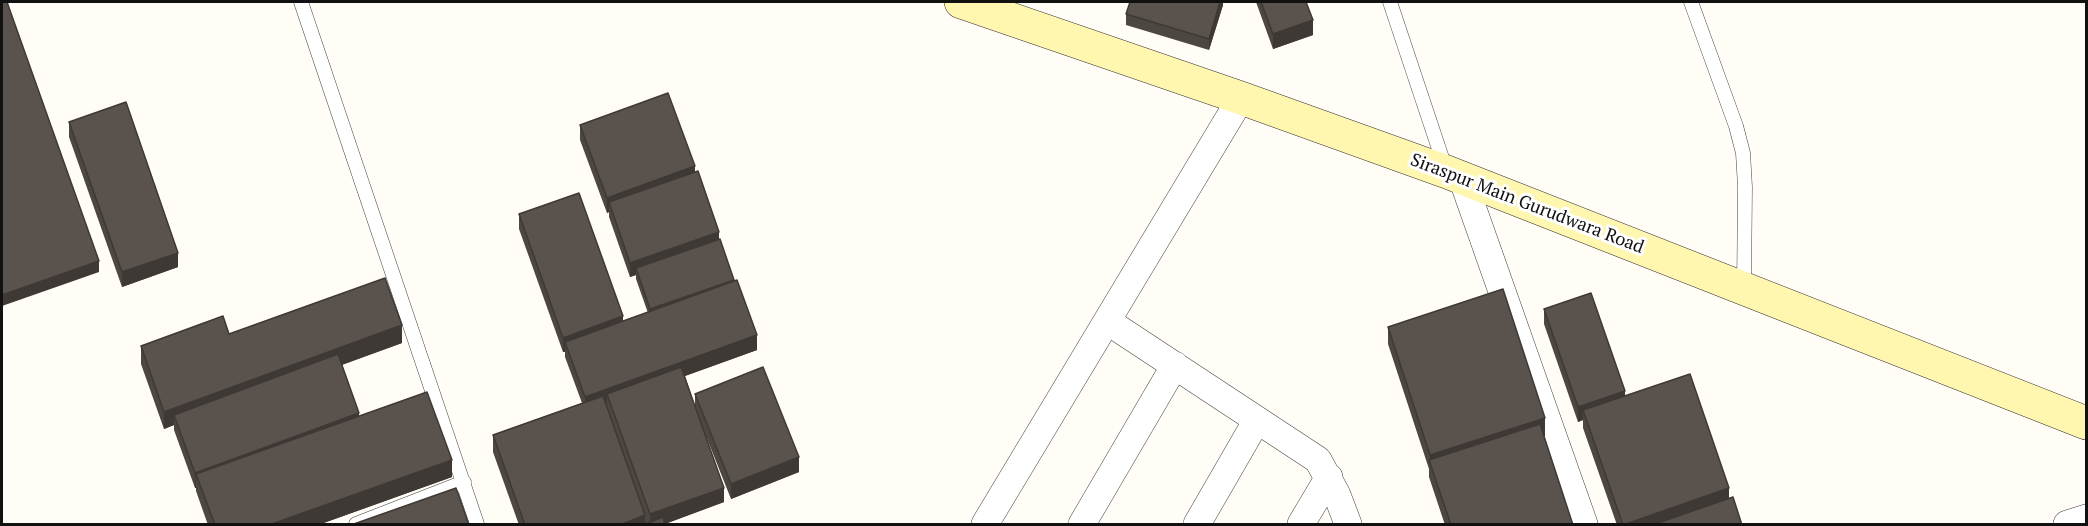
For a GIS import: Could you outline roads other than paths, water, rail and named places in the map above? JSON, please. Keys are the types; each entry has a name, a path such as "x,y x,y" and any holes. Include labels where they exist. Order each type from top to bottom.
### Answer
{"street":[{"name":"Siraspur Main Gurudwara Road","path":"961,2 1241,98 1455,175 2086,423"},
{"path":"985,525 1241,98"},
{"path":"1455,175 1584,525"},
{"path":"1107,321 1318,460 1329,477 1348,525"},
{"path":"1082,525 1175,365"},
{"path":"1197,525 1257,420"},
{"path":"1301,525 1329,477"},
{"path":"2067,525 2086,518"}],"lane":[{"path":"301,2 477,525"},
{"path":"1389,2 1455,175"},
{"path":"1691,2 1736,126 1743,153 1744,289"},
{"path":"356,525 464,482"}]}
